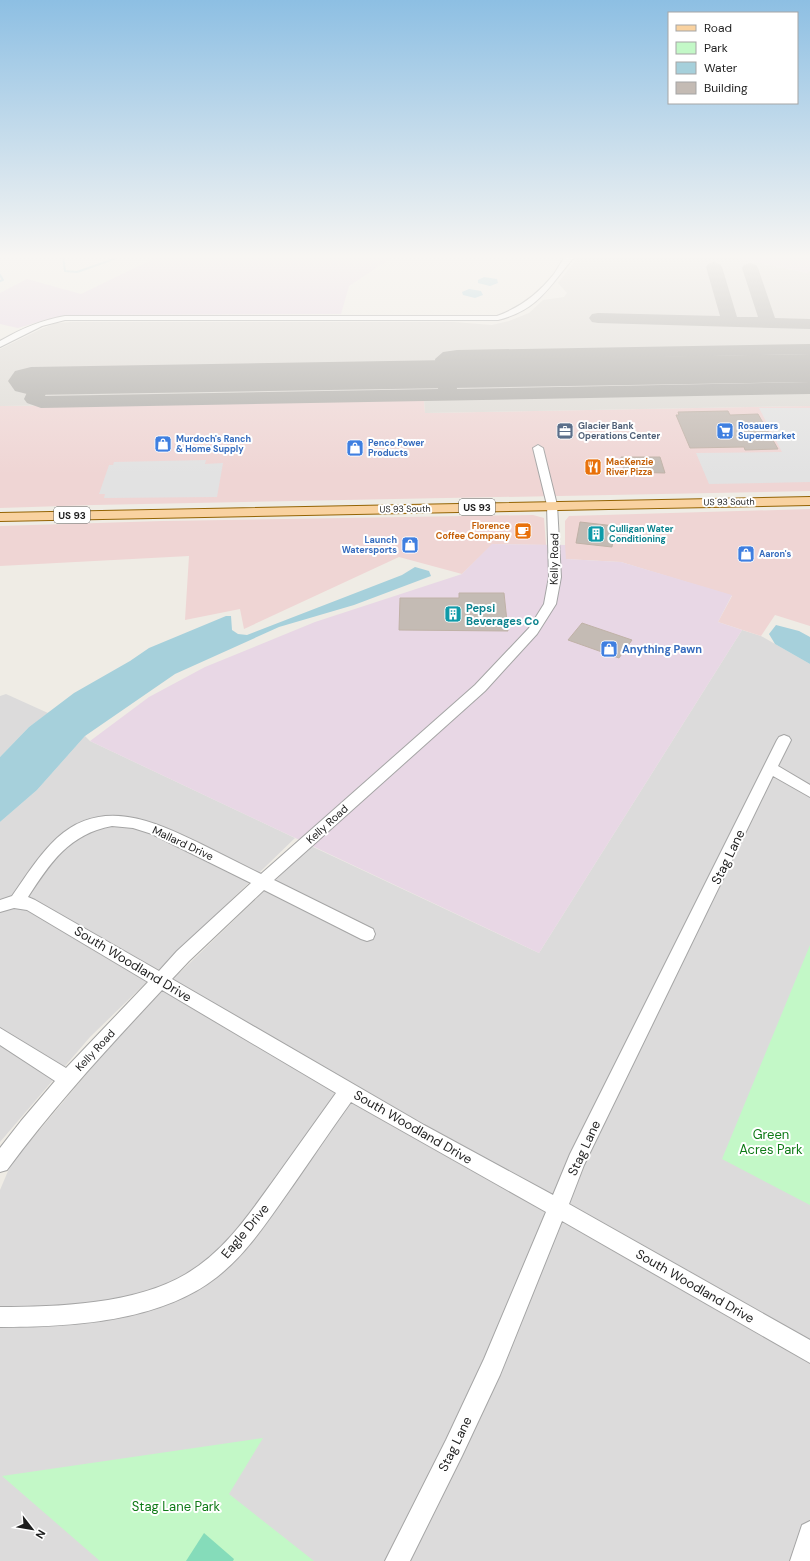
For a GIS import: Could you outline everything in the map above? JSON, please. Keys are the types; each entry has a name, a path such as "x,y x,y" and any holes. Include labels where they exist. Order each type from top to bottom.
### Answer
{"main road":[{"name":"US 93 South","path":"0,517 810,500"}],"street":[{"path":"0,344 30,329"},
{"name":"Kelly Road","path":"0,1163 30,1124 68,1079 160,980 215,925 480,688 533,631 547,608 554,586 554,524 552,506 538,448"},
{"name":"Stag Lane","path":"397,1561 454,1448 492,1367 577,1160 784,740"},
{"path":"771,768 810,792"},
{"name":"Mallard Drive","path":"8,904 49,854 66,838 87,826 111,821 135,823 165,833 368,934"},
{"name":"South Woodland Drive","path":"8,904 30,904 418,1131 558,1208 810,1352"},
{"path":"0,1036 68,1079"},
{"name":"Eagle Drive","path":"0,1317 57,1315 100,1310 138,1303 174,1291 192,1282 225,1257 244,1237 349,1090"}],"shaded area":[{"path":"41,329 810,329 810,406 425,413 424,400 0,406 0,349"},
{"path":"424,400 425,413 810,406 810,491 0,508 0,406"},
{"path":"759,408 810,408 810,482 709,484 696,453 782,452"},
{"path":"206,460 205,464 223,463 217,497 104,498 105,494 99,494 109,465 113,465 114,462"},
{"path":"810,509 810,626 775,615 761,636 718,622 732,596 621,562 565,559 565,521 569,516"},
{"path":"533,515 544,518 546,545 493,544 462,574 399,557 244,629 240,609 185,620 189,556 0,566 0,526 162,521"},
{"path":"492,544 565,545 566,559 621,562 732,595 718,622 742,630 539,953 90,741 149,697 205,667 315,622 462,574"},
{"path":"742,630 761,636 810,664 810,1561 0,1561 0,1190 11,1164 136,1015 311,846 539,953"},
{"path":"6,694 48,713 29,727 0,757 0,696"},
{"path":"85,736 90,741 295,838 90,1037 0,1142 0,822 37,790"}],"green space":[{"name":"Green Acres Park","path":"810,945 810,1205 722,1159"},
{"name":"Stag Lane Park","path":"263,1438 229,1494 314,1561 100,1561 2,1476"},
{"path":"204,1533 234,1559 233,1561 186,1561"}],"water":[{"path":"415,567 429,571 431,576 354,605 279,627 175,674 85,736 37,790 0,822 0,757 29,727 74,693 130,661 149,648 226,616 231,616 232,630 238,634 247,635 402,575"},
{"path":"776,625 799,631 810,637 810,664 775,644 769,634"}],"building":[{"name":"Rosauers Supermarket","path":"728,411 730,415 758,414 778,449 745,450 744,447 690,448 676,415 679,415 678,412"},
{"path":"621,457 660,457 665,473 624,472"},
{"name":"Culligan Water Conditioning","path":"580,522 615,526 612,547 576,543"},
{"name":"Pepsi Beverages Co","path":"459,593 504,593 508,631 399,630 400,598 459,598"},
{"name":"Anything Pawn","path":"582,623 632,640 619,658 568,640"}],"taxiway":[{"path":"448,394 444,359 449,356 457,355 810,349"},
{"path":"41,381 34,399 41,402 810,388"}],"runway":[{"path":"31,381 810,368"}],"place":[{"name":"Glacier Bank Operations Center","path":"565,431"},
{"name":"Rosauers Supermarket","path":"725,431"},
{"name":"Murdoch's Ranch & Home Supply","path":"163,444"},
{"name":"Penco Power Products","path":"355,448"},
{"name":"MacKenzie River Pizza","path":"593,467"},
{"name":"Florence Coffee Company","path":"523,531"},
{"name":"Culligan Water Conditioning","path":"596,534"},
{"name":"Launch Watersports","path":"410,545"},
{"name":"Aaron's","path":"746,554"},
{"name":"Pepsi Beverages Co","path":"453,614"},
{"name":"Anything Pawn","path":"609,649"}]}
